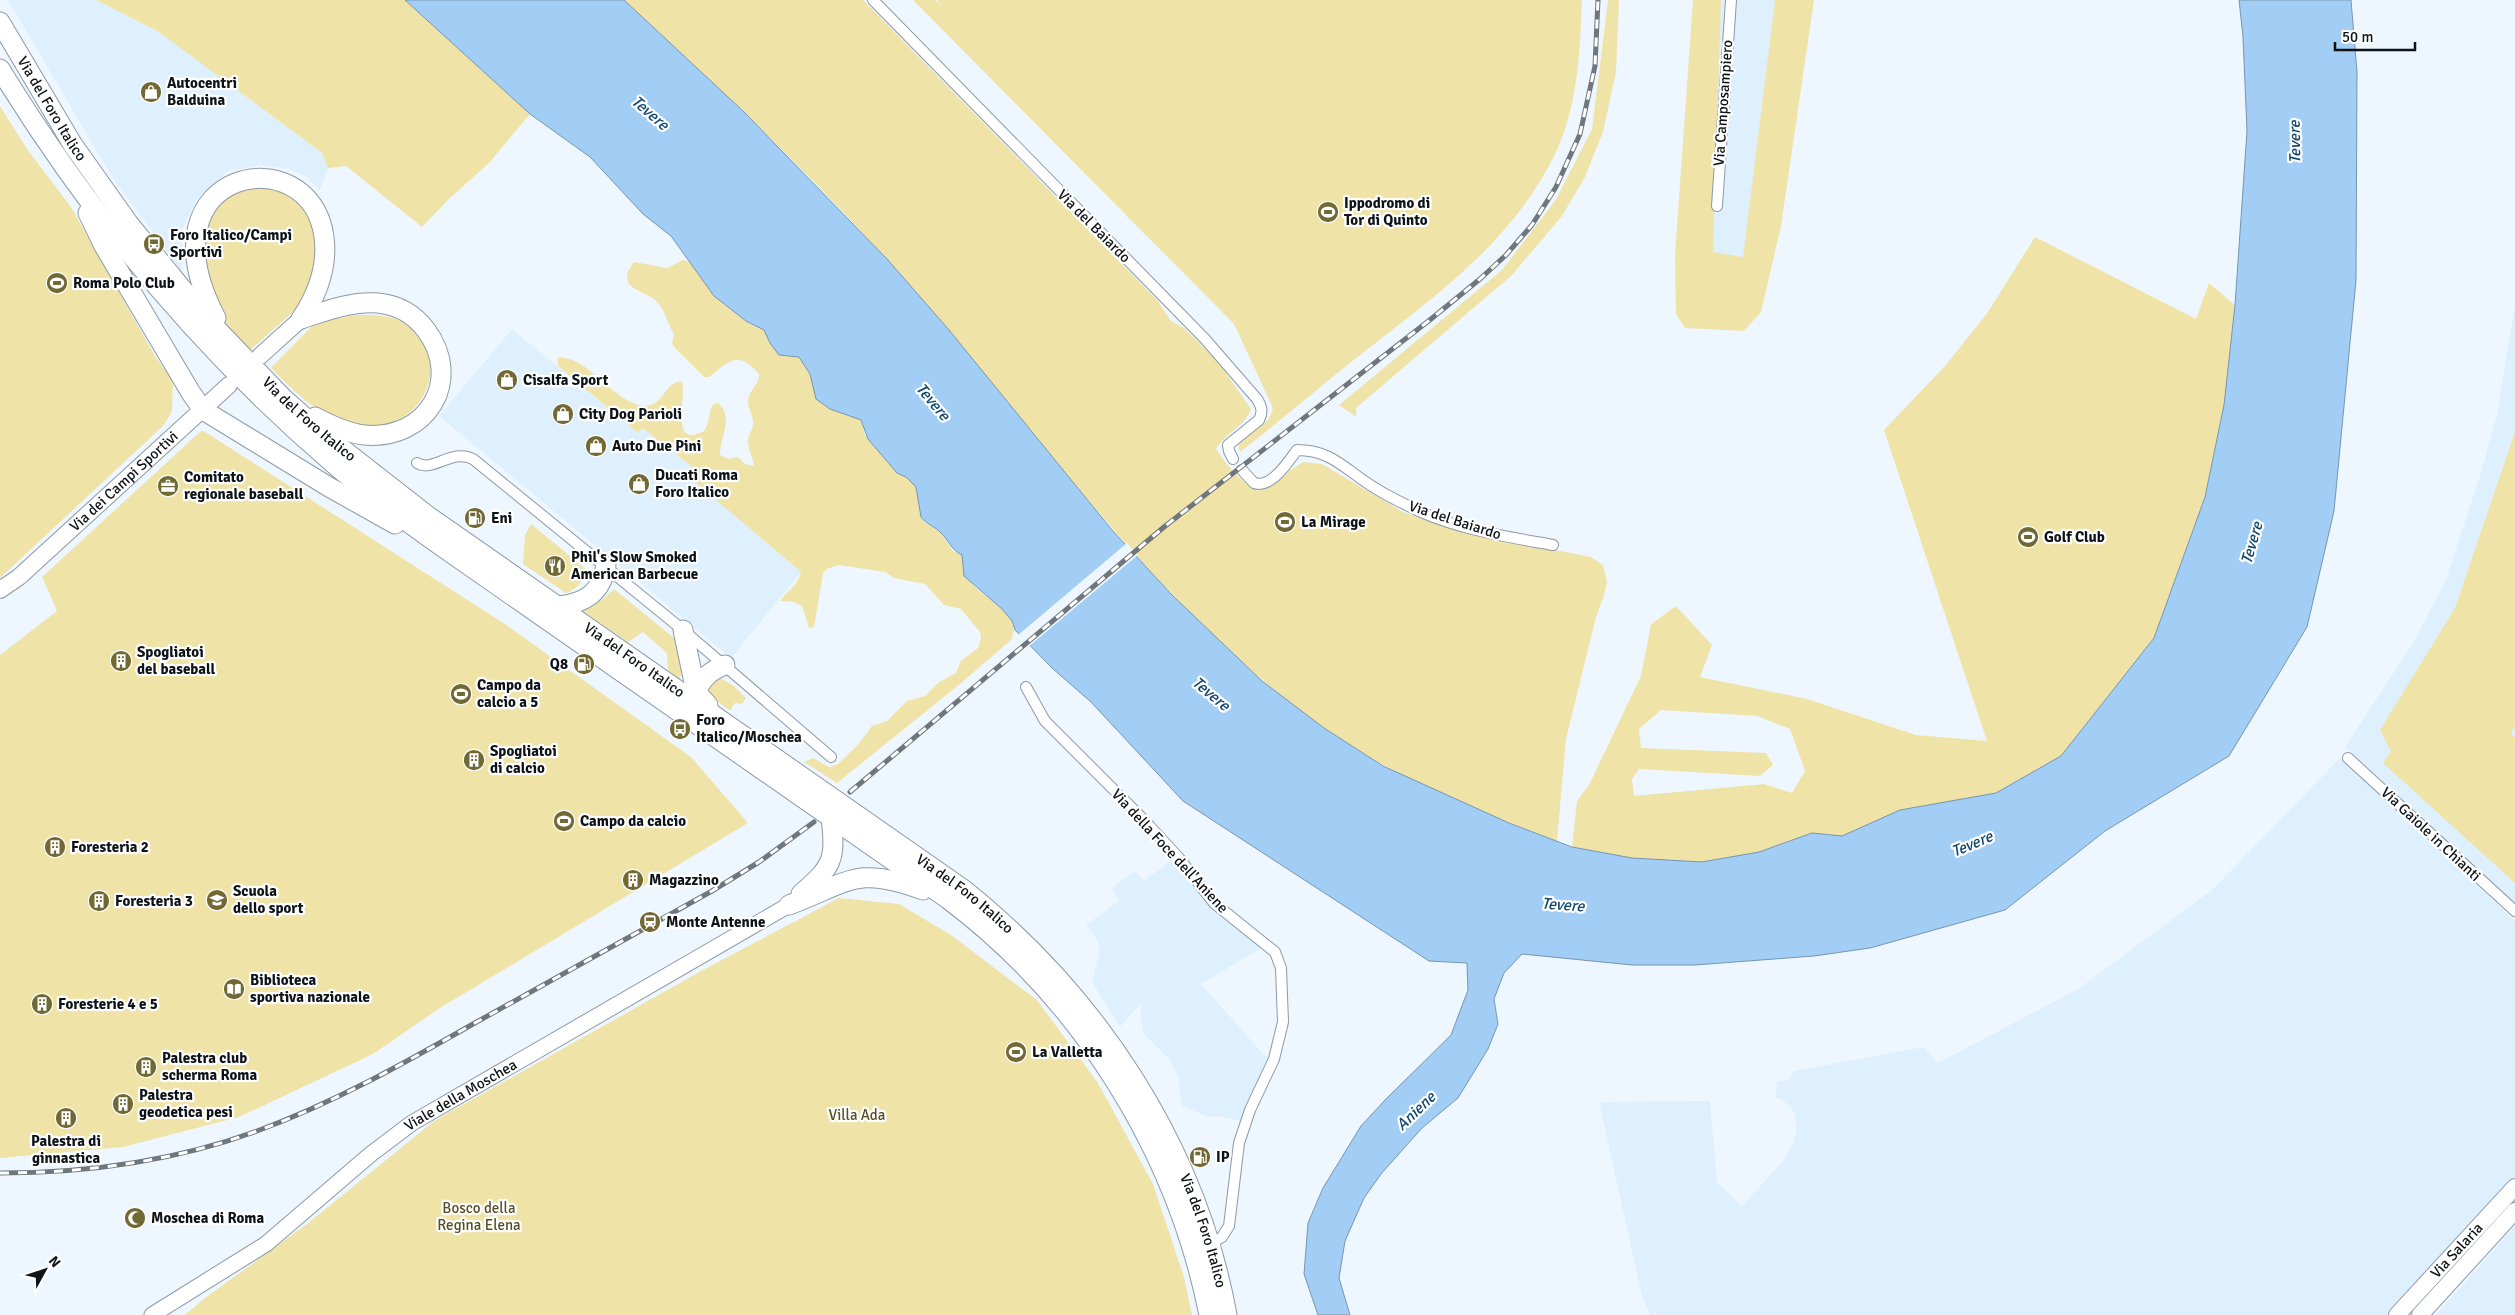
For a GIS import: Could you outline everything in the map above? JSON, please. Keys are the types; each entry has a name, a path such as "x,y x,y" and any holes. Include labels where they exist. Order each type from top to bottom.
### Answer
{"highway":[{"name":"Via del Foro Italico","path":"2,28 62,129 98,182 165,270 240,354 285,400 390,488 963,889 1006,925 1060,978 1106,1036 1146,1099 1190,1192 1209,1246 1227,1315"},
{"name":"Via del Foro Italico","path":"0,70 101,216 158,288 246,382 334,464 451,554 948,900 988,931 1044,986 1076,1025 1114,1078 1141,1128 1174,1198 1193,1254 1209,1315"},
{"path":"64,164 104,246 191,393 204,410 364,508 451,554"},
{"path":"240,354 218,322 203,292 195,258 195,241 201,215 210,200 228,185 256,179 278,181 300,192 316,211 324,232 325,260 313,301 301,319"},
{"path":"285,400 340,429 366,435 390,433 410,426 427,412 438,394 443,377 433,339 419,321 398,307 378,303 350,304 301,319"},
{"path":"559,606 571,604 596,591 603,581 606,566"},
{"path":"683,630 696,692 700,698 727,719 737,732"},
{"path":"696,692 701,682 710,672 725,665"},
{"path":"789,905 820,878 831,861 834,845 831,818"},
{"path":"789,905 841,882 868,877 902,883 948,900"}],"main road":[{"path":"260,356 301,319"},
{"name":"Via dei Campi Sportivi","path":"0,599 19,577 204,410 229,385"},
{"name":"Via dei Campi Sportivi","path":"0,590 19,577"},
{"name":"Via Salaria","path":"2397,1315 2515,1187"},
{"name":"Via Salaria","path":"2420,1315 2515,1211"}],"street":[{"name":"Via del Baiardo","path":"873,0 1206,339 1253,394 1262,407 1261,416 1259,420 1228,445 1228,451 1233,459"},
{"name":"Via Camposampiero","path":"1718,206 1730,0"},
{"name":"Via del Baiardo","path":"1242,470 1254,483 1262,484 1272,478 1297,450 1313,450 1328,455 1375,488 1421,512 1477,530 1553,545"},
{"path":"417,463 427,465 458,455 470,458 606,566 725,665 831,757"},
{"name":"Via della Foce dell'Aniene","path":"1026,687 1045,721 1144,820 1179,858 1214,902 1275,952 1281,968 1283,1022 1274,1059 1250,1110 1240,1143 1229,1226 1222,1237 1209,1246"},
{"name":"Via Gaiole in Chianti","path":"2348,758 2515,911"},
{"name":"Viale della Moschea","path":"152,1315 266,1244 371,1154 412,1123 789,905"},
{"path":"163,1315 181,1298"}],"shaded area":[{"name":"Autocentri Balduina","path":"8,0 96,0 159,32 322,153 328,168 320,190 306,176 289,169 260,165 228,171 197,199 182,229 182,272 112,177"},
{"path":"1716,0 1775,0 1743,257 1713,253 1714,24"},
{"path":"2515,304 2515,903 2345,747 2415,640 2446,579 2480,476 2497,415"},
{"path":"512,329 638,433 643,427 695,469 689,476 801,572 731,658 439,416"},
{"path":"2340,758 2515,921 2515,1177 2387,1315 1650,1315 1642,1296 1599,1102 1710,1101 1717,1182 1742,1206 1785,1159 1793,1144 1797,1130 1795,1113 1784,1101 1776,1097 1777,1082 1790,1079 1794,1071 1924,1047 1938,1063 2078,989 2212,890"},
{"path":"1172,860 1261,948 1201,984 1264,1055 1271,1058 1241,1121 1218,1116 1209,1117 1182,1106 1178,1077 1170,1060 1144,1034 1140,1014 1142,1002 1120,1027 1092,982 1100,950 1097,939 1086,925 1119,901 1112,888 1135,871 1144,881"},
{"path":"2515,1226 2515,1315 2436,1315"}],"green space":[{"path":"96,0 405,0 530,114 489,163 450,198 422,227 346,166 328,168 322,153 159,32"},
{"path":"624,0 863,0 1157,300 1171,321 1184,328 1219,363 1251,409 1240,425 1216,449 1230,468 1246,483 1258,491 1303,462 1322,464 1403,512 1461,532 1591,557 1603,565 1607,582 1596,617 1566,739 1557,841 1435,791 1377,762 1322,727 1260,678 1203,625 1149,569 1097,510 947,329 864,234 798,165"},
{"name":"Ippodromo di Tor di Quinto","path":"913,0 935,0 940,4 937,0 1582,0 1579,58 1569,116 1556,152 1538,185 1517,215 1468,267 1441,291 1240,452 1238,444 1269,419 1273,408 1234,324"},
{"path":"1608,0 1619,0 1616,72 1603,132 1585,177 1562,216 1511,276 1356,408 1356,417 1339,405 1502,270 1555,201 1592,129"},
{"path":"1693,0 1721,0 1713,252 1743,257 1775,0 1814,0 1781,226 1761,312 1744,331 1685,328 1676,314 1675,255"},
{"name":"Roma Polo Club","path":"0,106 27,149 71,207 156,358 173,380 172,411 164,425 0,578"},
{"path":"267,186 300,198 322,245 309,293 292,313 250,350 234,336 214,304 204,279 204,225 222,199 243,188"},
{"path":"2035,237 2196,319 2209,283 2235,305 2224,405 2205,496 2154,638 2061,756 1996,793 1900,810 1842,836 1812,833 1759,852 1702,862 1632,858 1572,847 1577,801 1589,785 1641,676 1651,624 1676,606 1712,645 1700,677 1807,699 1916,735 1987,741 1884,430 1945,366 1988,312","holes":["1661,710 1757,716 1790,729 1805,771 1792,793 1764,784 1634,796 1632,779 1639,769 1760,776 1773,765 1766,753 1641,748 1639,729"]},
{"path":"683,260 692,263 714,296 746,321 764,330 770,343 789,355 799,357 810,374 817,399 830,409 861,420 865,435 897,473 906,477 916,487 923,521 940,532 953,551 962,555 965,571 970,581 1000,607 1012,622 1011,640 960,684 837,783 804,762 813,758 829,767 838,764 858,745 872,726 887,721 907,701 925,696 939,682 956,673 961,661 978,648 981,639 980,632 961,609 944,605 925,584 894,578 885,572 839,565 827,569 823,573 814,627 809,628 802,606 794,602 780,601 794,585 801,572 688,476 695,469 643,428 638,433 558,366 558,357 570,359 581,364 621,396 644,406 650,406 655,403 671,386 681,381 683,387 682,417 686,433 693,435 704,431 713,404 718,403 723,409 726,422 720,455 729,459 738,457 745,464 754,466 748,443 753,419 748,402 750,394 758,381 759,374 745,362 733,360 709,377 704,377 675,348 672,343 674,334 659,304 628,283 627,273 634,262 667,268"},
{"path":"355,315 379,315 393,318 412,329 424,343 430,360 430,378 424,396 412,410 395,421 374,426 357,427 331,418 309,403 271,368 315,323"},
{"path":"202,430 505,624 691,757 748,823 440,1008 373,1054 239,1117 123,1147 0,1158 0,655 57,611 42,577"},
{"path":"2515,432 2515,726 2511,734 2515,737 2515,883 2383,763 2391,751 2380,730 2455,608"},
{"path":"531,524 587,570 582,581 570,592 566,593 523,564 525,535"},
{"path":"614,589 679,642 684,668 679,679 668,670 667,653 643,632 628,642 583,611 602,600"},
{"path":"720,678 734,686 746,698 742,704 735,703 730,711 708,694 708,686"},
{"name":"Villa Ada","path":"839,898 899,904 951,935 1037,1000 1098,1083 1153,1184 1184,1277 1192,1315 185,1315 205,1298 307,1224 434,1121 703,970"}],"water":[{"path":"405,0 624,0 743,111 887,259 949,330 1112,530 1172,595 1262,681 1324,728 1383,766 1509,823 1572,847 1632,858 1702,862 1759,852 1812,833 1842,836 1900,810 1996,793 2061,756 2154,638 2205,497 2224,405 2235,305 2247,131 2243,37 2239,0 2351,0 2357,72 2356,280 2334,511 2307,627 2229,756 2105,831 2005,910 1870,948 1814,956 1695,965 1632,965 1522,954 1504,973 1494,999 1498,1024 1488,1049 1458,1098 1422,1128 1381,1174 1364,1198 1345,1241 1339,1278 1350,1315 1318,1315 1304,1274 1308,1223 1323,1188 1361,1126 1451,1035 1468,990 1467,963 1429,961 1183,801 1091,702 1052,668 1015,630 1012,621 1002,609 964,576 962,555 955,550 940,532 921,517 916,487 906,477 897,473 868,439 861,420 830,409 816,399 810,374 799,357 779,355 770,343 764,330 746,321 714,296 671,236 643,214 590,157 530,114"}],"pier":[{"path":"1127,543 1138,555 1028,647 1017,636"}],"railway":[{"path":"850,792 1164,527 1431,319 1506,255 1532,225 1556,187 1580,134 1595,66 1598,0"},
{"path":"0,1173 98,1168 163,1157 194,1150 257,1131 313,1108 420,1054 712,891 759,862 814,822"}],"place":[{"name":"Autocentri Balduina","path":"151,92"},
{"name":"Ippodromo di Tor di Quinto","path":"1328,212"},
{"name":"Foro Italico/Campi Sportivi","path":"154,244"},
{"name":"Roma Polo Club","path":"57,283"},
{"name":"Cisalfa Sport","path":"507,380"},
{"name":"City Dog Parioli","path":"563,414"},
{"name":"Auto Due Pini","path":"596,446"},
{"name":"Ducati Roma Foro Italico","path":"639,484"},
{"name":"Comitato regionale baseball","path":"168,486"},
{"name":"Eni","path":"475,518"},
{"name":"La Mirage","path":"1285,522"},
{"name":"Golf Club","path":"2028,537"},
{"name":"Phil's Slow Smoked American Barbecue","path":"555,566"},
{"name":"Spogliatoi del baseball","path":"121,661"},
{"name":"Q8","path":"584,664"},
{"name":"Campo da calcio a 5","path":"461,694"},
{"name":"Foro Italico/Moschea","path":"680,729"},
{"name":"Spogliatoi di calcio","path":"474,760"},
{"name":"Campo da calcio","path":"564,821"},
{"name":"Foresteria 2","path":"55,847"},
{"name":"Magazzino","path":"633,880"},
{"name":"Scuola dello sport","path":"217,900"},
{"name":"Foresteria 3","path":"99,901"},
{"name":"Monte Antenne","path":"650,922"},
{"name":"Biblioteca sportiva nazionale","path":"234,989"},
{"name":"Foresterie 4 e 5","path":"42,1004"},
{"name":"La Valletta","path":"1016,1052"},
{"name":"Palestra club scherma Roma","path":"146,1067"},
{"name":"Palestra geodetica pesi","path":"123,1104"},
{"name":"Palestra di ginnastica","path":"66,1118"},
{"name":"IP","path":"1200,1157"},
{"name":"Moschea di Roma","path":"135,1218"}],"water label":[{"name":"Tevere","path":"650,113"},
{"name":"Tevere","path":"2295,142"},
{"name":"Tevere","path":"933,402"},
{"name":"Tevere","path":"2252,543"},
{"name":"Tevere","path":"1211,694"},
{"name":"Tevere","path":"1972,844"},
{"name":"Tevere","path":"1563,905"},
{"name":"Aniene","path":"1416,1111"}],"park label":[{"name":"Bosco della Regina Elena","path":"479,1216"}]}
